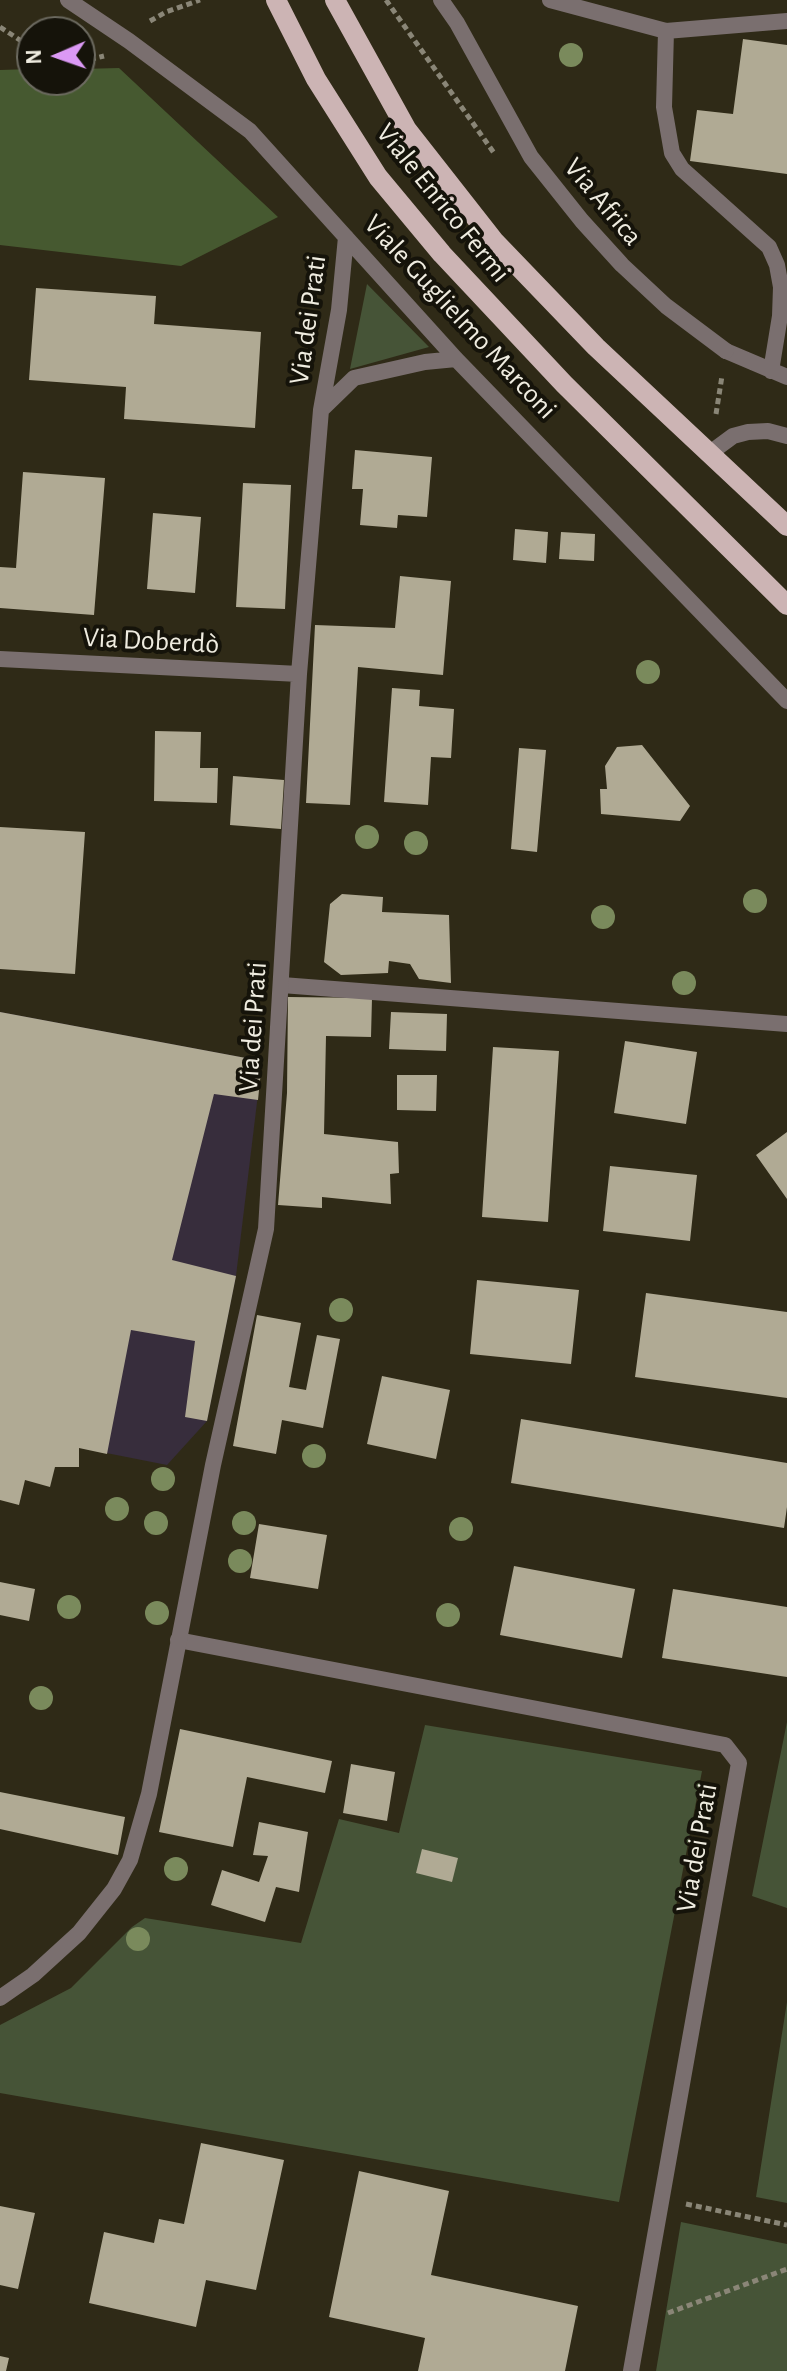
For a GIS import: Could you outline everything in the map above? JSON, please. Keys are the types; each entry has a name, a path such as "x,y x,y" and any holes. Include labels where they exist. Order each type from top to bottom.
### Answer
{"main road":[{"name":"Viale Enrico Fermi","path":"276,0 316,79 378,177 442,254 564,384"},
{"name":"Viale Enrico Fermi","path":"335,0 407,130 494,241 596,347 710,453"},
{"name":"Viale Guglielmo Marconi","path":"564,384 787,605"},
{"path":"710,453 787,526"}],"street":[{"name":"Viale Guglielmo Marconi","path":"68,0 250,131 456,359 787,701"},
{"name":"Via Africa","path":"441,0 531,157 582,221 622,265 666,306 726,351 779,374"},
{"path":"550,0 666,31 787,21"},
{"path":"666,31 664,107 672,153 682,169 769,247 777,265 781,287 779,374"},
{"name":"Via dei Prati","path":"0,1998 33,1975 79,1933 114,1889 130,1860 149,1794 213,1465 266,1229 299,674 321,410 339,310 346,237"},
{"name":"Via dei Prati","path":"321,410 354,378 425,362 456,359"},
{"path":"710,453 733,436 748,432 768,431 787,436"},
{"name":"Via Doberdò","path":"0,659 299,674"},
{"path":"282,985 787,1024"},
{"name":"Via dei Prati","path":"178,1640 725,1745 739,1763 631,2371"}],"path":[{"path":"149,22 166,12 200,0"},
{"path":"710,453 726,351"},
{"path":"662,2199 787,2225"},
{"path":"640,2324 787,2269"}],"shaded area":[{"path":"0,1012 262,1061 236,1276 207,1421 167,1465 0,1432"}],"green space":[{"path":"119,68 278,217 181,266 0,245 0,70 16,70 16,96 96,96 96,69"},
{"path":"367,284 429,347 350,369"},
{"path":"787,1722 787,1908 752,1896"},
{"path":"425,1725 702,1771 619,2202 0,2093 0,2025 71,1988 145,1918 301,1943 339,1819 399,1833"},
{"path":"787,2002 787,2203 756,2197"},
{"path":"681,2222 787,2244 787,2371 656,2371"}],"building":[{"path":"743,39 787,45 787,174 690,161 697,110 733,114"},
{"path":"36,288 156,296 154,324 261,332 255,428 124,419 126,387 29,380"},
{"path":"355,450 432,457 427,517 398,515 397,528 360,525 363,489 352,489"},
{"path":"23,472 105,478 94,615 0,608 0,567 16,568"},
{"path":"243,483 291,485 285,609 236,607"},
{"path":"153,513 201,517 195,593 147,589"},
{"path":"515,529 548,532 546,563 513,560"},
{"path":"561,532 595,534 594,561 559,559"},
{"path":"400,576 451,581 443,675 358,667 350,805 306,803 315,625 395,628"},
{"path":"392,688 420,690 419,706 454,709 451,758 431,757 428,805 384,802"},
{"path":"155,731 201,732 200,768 218,768 217,803 154,801"},
{"path":"642,745 690,806 680,821 601,814 600,789 607,789 605,766 617,747"},
{"path":"519,748 546,750 537,852 511,849"},
{"path":"233,776 284,780 281,829 230,825"},
{"path":"0,827 85,832 75,974 0,969"},
{"path":"342,894 383,897 382,912 449,915 451,983 419,979 410,964 389,961 388,973 341,975 324,962 330,904"},
{"path":"288,997 372,998 371,1037 326,1036 324,1134 398,1142 399,1173 390,1174 391,1204 322,1197 322,1208 278,1205 287,1093"},
{"path":"0,1012 262,1061 258,1100 214,1094 172,1260 236,1276 207,1421 185,1417 195,1341 131,1330 107,1454 79,1448 79,1467 55,1467 50,1487 25,1480 19,1505 0,1500"},
{"path":"391,1012 447,1014 446,1051 389,1049"},
{"path":"625,1041 697,1052 686,1124 614,1113"},
{"path":"493,1047 559,1051 548,1222 482,1217"},
{"path":"397,1075 437,1075 436,1111 397,1110"},
{"path":"787,1132 787,1199 756,1155"},
{"path":"610,1166 697,1175 690,1241 603,1231"},
{"path":"477,1280 579,1290 571,1364 470,1354"},
{"path":"646,1293 787,1312 787,1398 635,1377"},
{"path":"257,1315 301,1323 289,1387 306,1390 317,1335 340,1339 323,1428 282,1420 276,1454 233,1446"},
{"path":"382,1376 450,1390 436,1459 367,1444"},
{"path":"521,1419 787,1463 784,1528 511,1483"},
{"path":"259,1524 327,1535 318,1589 250,1578"},
{"path":"514,1566 635,1589 622,1658 500,1635"},
{"path":"0,1582 35,1589 29,1621 0,1615"},
{"path":"673,1589 787,1607 787,1677 662,1658"},
{"path":"180,1729 332,1761 325,1793 247,1777 233,1847 159,1832"},
{"path":"351,1764 395,1772 387,1821 343,1813"},
{"path":"0,1792 125,1817 118,1855 0,1829"},
{"path":"259,1822 308,1832 299,1892 276,1887 265,1922 211,1905 222,1870 259,1882 268,1856 253,1855"},
{"path":"422,1849 458,1858 452,1882 416,1873"},
{"path":"201,2143 284,2160 256,2290 206,2280 196,2327 89,2303 104,2232 154,2243 159,2219 184,2224"},
{"path":"359,2171 449,2191 431,2275 578,2306 565,2371 418,2371 425,2338 329,2317"},
{"path":"0,2206 35,2213 18,2289 0,2285"},
{"path":"0,2356 9,2358 6,2371 0,2371"}]}
